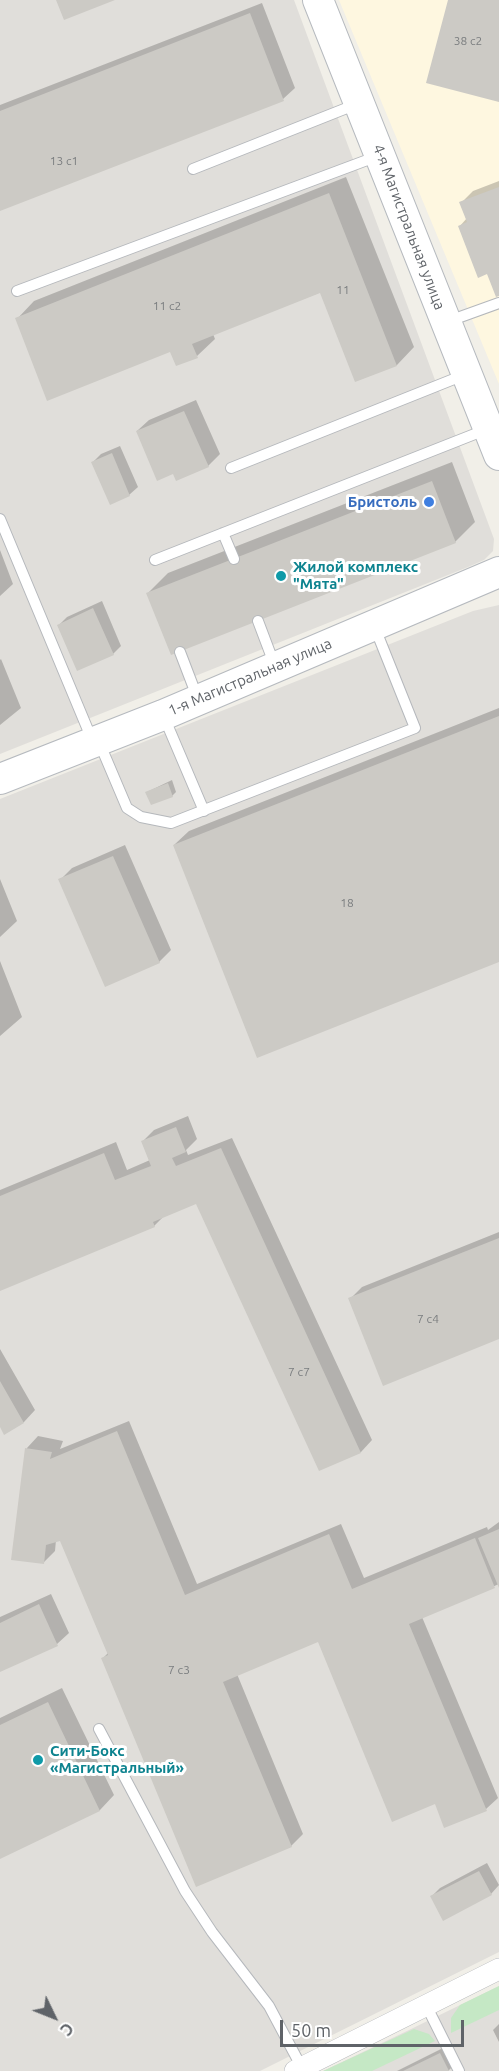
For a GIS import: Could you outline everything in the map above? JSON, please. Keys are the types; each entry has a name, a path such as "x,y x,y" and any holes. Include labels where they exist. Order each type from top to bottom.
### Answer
{"street":[{"name":"4-я Магистральная улица","path":"318,0 494,442"},
{"name":"1-я Магистральная улица","path":"0,779 163,715 499,572"},
{"path":"298,2069 499,1969"}],"lane":[{"path":"192,169 360,103"},
{"path":"16,291 381,155"},
{"path":"446,322 499,303"},
{"path":"231,468 467,374"},
{"path":"155,560 223,533 494,442"},
{"path":"0,519 127,808 141,817 171,823 415,728 374,625"},
{"path":"223,533 234,559"},
{"path":"258,621 276,666"},
{"path":"180,652 198,699"},
{"path":"163,715 204,811"},
{"path":"99,1729 185,1891 212,1932 269,2006 298,2069"},
{"path":"426,2005 459,2071"}],"shaded area":[{"path":"0,0 294,0 494,539 493,551 484,560 468,567 0,754"},
{"path":"339,0 499,0 499,384"},
{"path":"499,605 499,1952 260,2071 0,2071 0,799 473,611"},
{"path":"499,1986 499,2071 323,2071 407,2031"}],"green space":[{"path":"499,1986 499,2010 451,2033 451,2018 460,2005"},
{"path":"414,2029 429,2034 435,2041 372,2071 323,2071"}],"building":[{"path":"56,0 115,0 64,20"},
{"path":"448,0 499,0 499,102 426,83"},
{"path":"250,13 284,101 0,211 0,111"},
{"path":"499,187 499,296 496,297 487,274 478,278 458,226 467,222 459,202"},
{"path":"329,193 397,366 355,382 320,293 192,344 198,358 176,366 170,352 47,401 15,318"},
{"path":"184,411 209,467 176,481 173,474 157,481 136,431"},
{"path":"112,453 130,496 110,505 91,462"},
{"name":"Жилой комплекс \"Мята\"","path":"432,481 456,543 171,655 146,593"},
{"path":"93,608 114,655 77,671 57,625"},
{"path":"499,716 499,962 257,1058 173,845"},
{"path":"168,783 173,797 151,805 145,792"},
{"path":"113,856 160,963 105,987 58,879"},
{"path":"176,1127 186,1152 172,1158 176,1166 221,1148 361,1453 319,1471 196,1204 153,1222 155,1227 0,1291 0,1196 104,1153 115,1180 151,1166 141,1141"},
{"path":"499,1238 499,1339 383,1386 348,1298"},
{"path":"0,1381 24,1423 4,1435 0,1427"},
{"path":"117,1431 185,1595 329,1534 352,1589 475,1538 495,1588 409,1624 487,1811 444,1828 435,1804 392,1822 318,1642 223,1682 292,1847 196,1887 101,1658 108,1655 60,1541 46,1545 44,1564 11,1560 25,1448 52,1452 50,1459"},
{"path":"499,1529 499,1588 478,1538"},
{"path":"39,1604 58,1646 0,1672 0,1623"},
{"name":"Сити-Бокс «Магистральный»","path":"48,1702 100,1811 0,1859 0,1725"},
{"path":"479,1871 492,1895 443,1921 430,1896"},
{"path":"440,2053 449,2071 403,2071"}],"place":[{"name":"Бристоль","path":"429,502"},
{"name":"Жилой комплекс \"Мята\"","path":"281,576"},
{"name":"Сити-Бокс «Магистральный»","path":"38,1760"}]}
